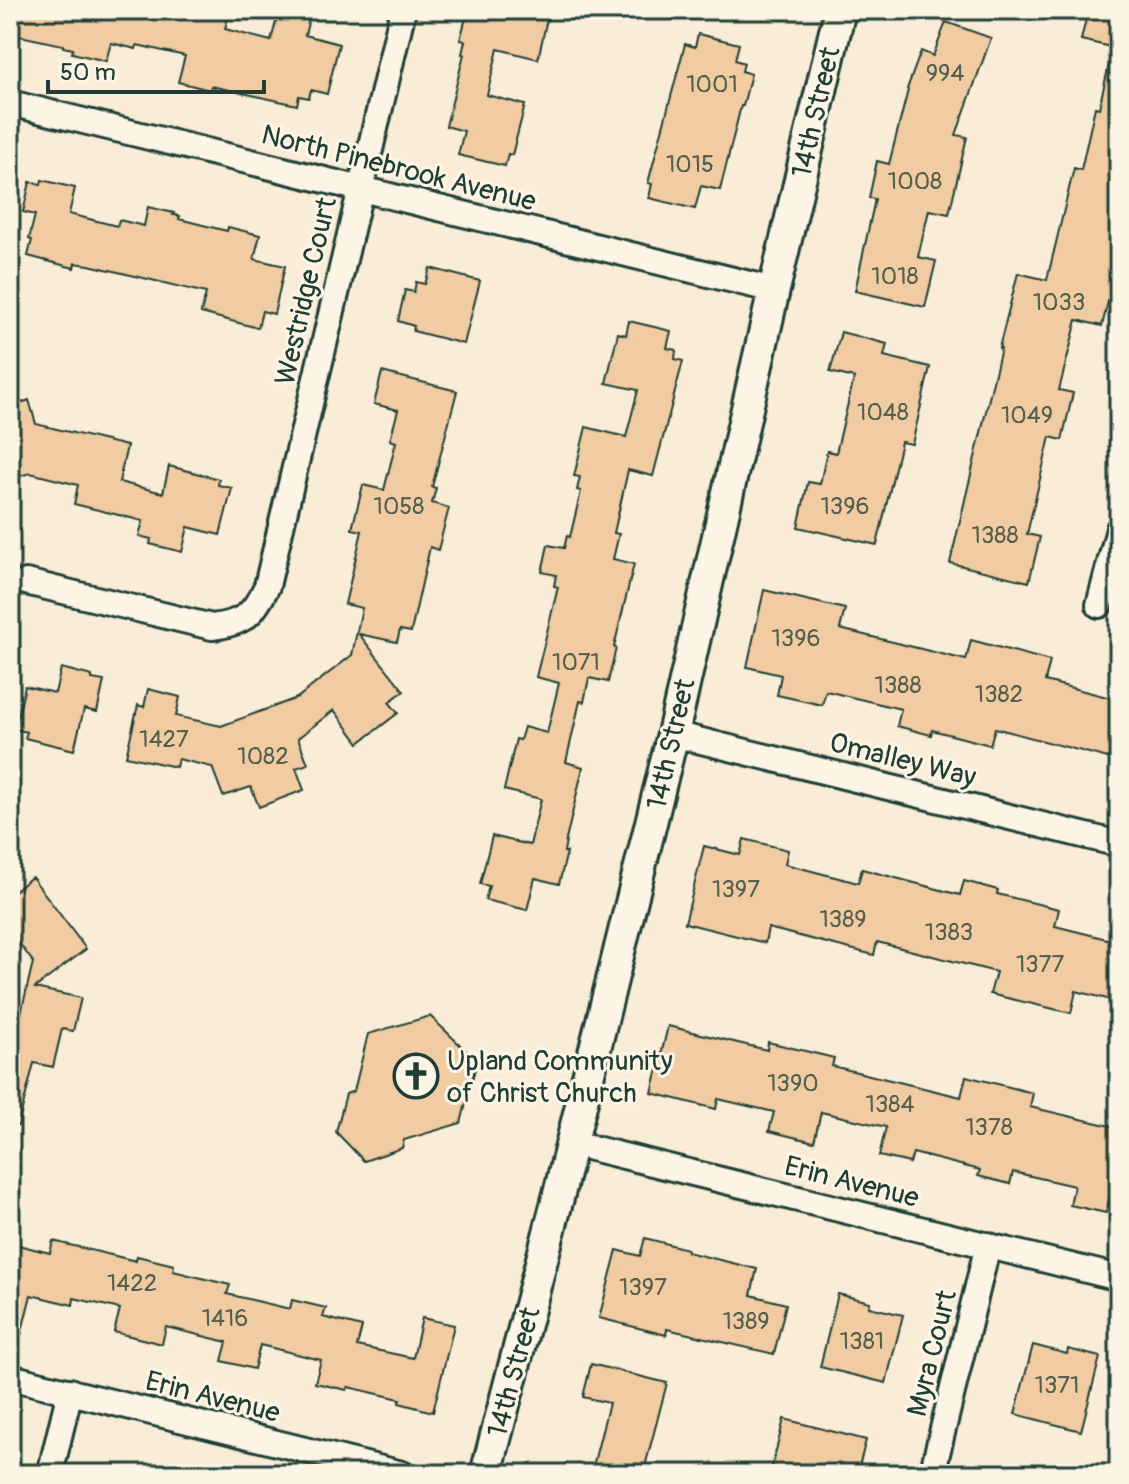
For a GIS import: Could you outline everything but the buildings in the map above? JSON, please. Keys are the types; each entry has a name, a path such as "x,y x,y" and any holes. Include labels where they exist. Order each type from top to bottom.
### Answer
{"street":[{"name":"Westridge Court","path":"26,582 212,627 230,625 248,617 259,603 267,586 403,10"},
{"name":"14th Street","path":"486,1474 673,734 840,10"},
{"name":"North Pinebrook Avenue","path":"10,103 774,290"},
{"path":"1099,605 1119,529"},
{"name":"Omalley Way","path":"673,734 1119,844"},
{"name":"Erin Avenue","path":"571,1143 1119,1278"},
{"name":"Myra Court","path":"932,1474 988,1245"},
{"name":"Erin Avenue","path":"10,1377 402,1474"},
{"path":"50,1474 70,1391"}],"place":[{"name":"Upland Community of Christ Church","path":"416,1076"}]}
